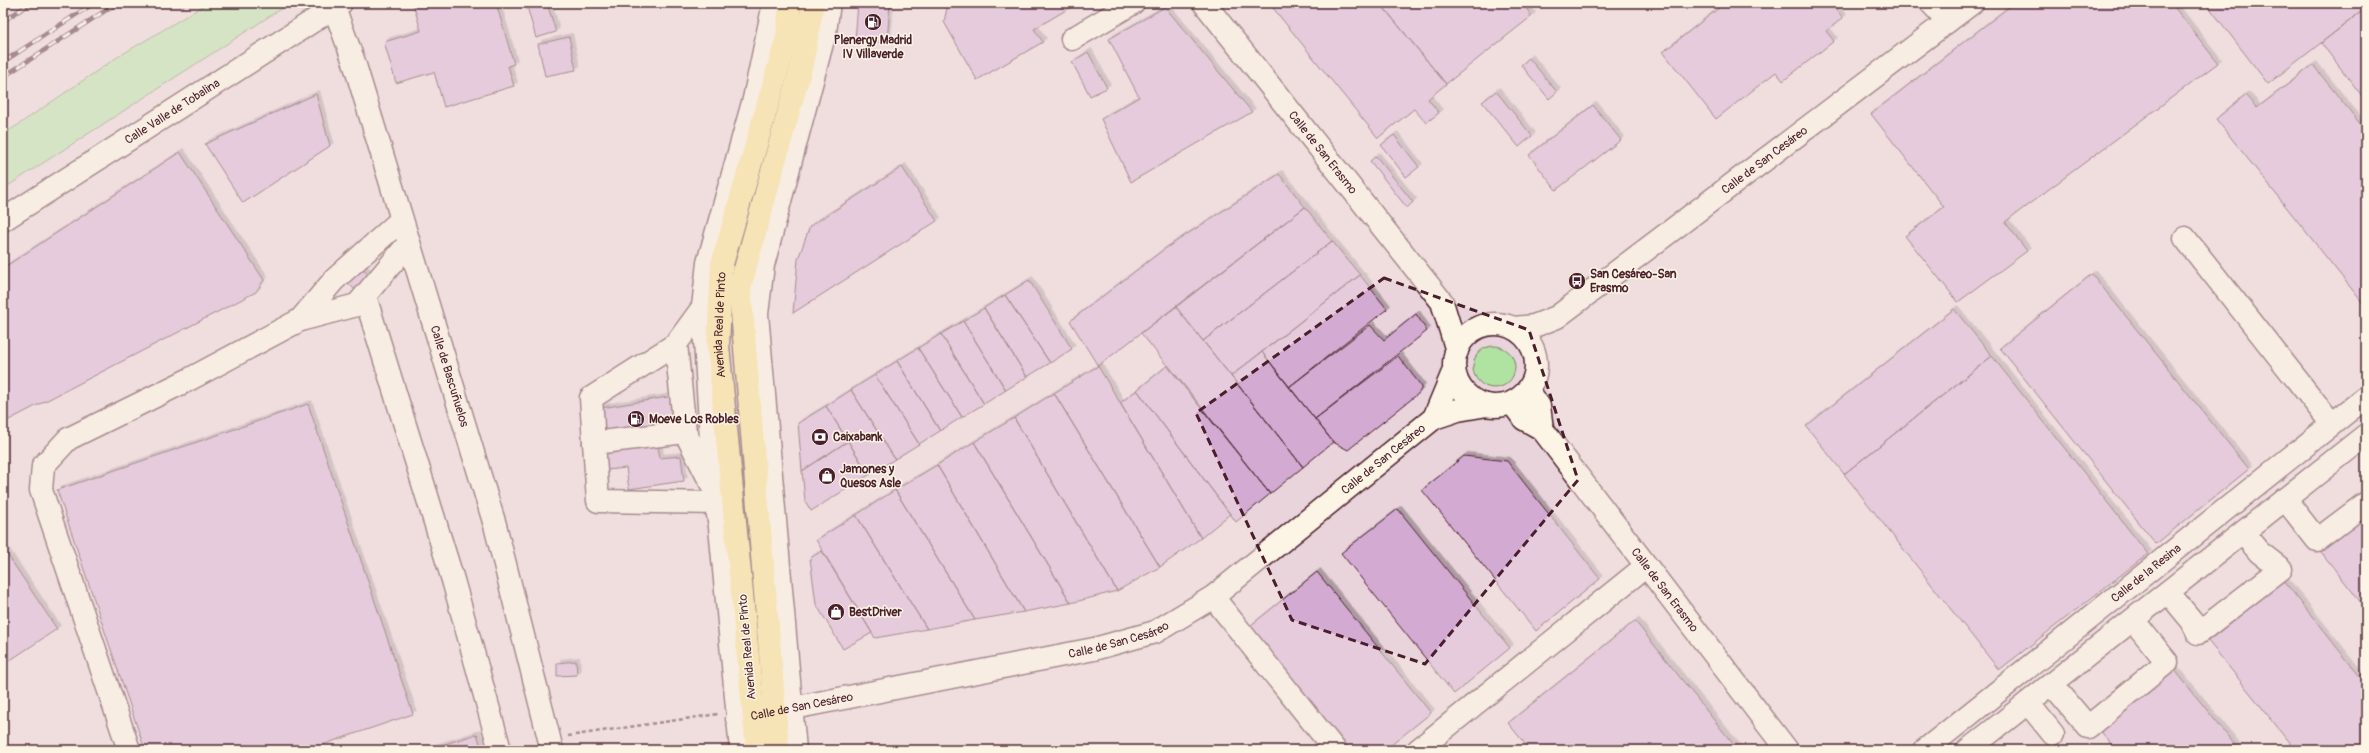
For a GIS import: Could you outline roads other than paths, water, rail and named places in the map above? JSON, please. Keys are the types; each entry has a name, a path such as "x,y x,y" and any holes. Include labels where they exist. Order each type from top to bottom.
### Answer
{"main road":[{"name":"Avenida Real de Pinto","path":"757,750 742,715 718,345 722,264 787,37 790,3"},
{"name":"Avenida Real de Pinto","path":"778,750 782,711 740,287 803,60 813,3"}],"street":[{"path":"741,750 742,715 716,496 703,307 708,263 754,99 774,3"},
{"path":"795,750 782,711 757,314 763,265 825,32 829,3"},
{"path":"1072,39 1133,3"},
{"name":"Calle de San Erasmo","path":"1204,3 1442,302 1462,315 1485,325"},
{"path":"1931,3 1948,21"},
{"name":"Calle de San Cesáreo","path":"1514,328 1534,326 1557,317 1972,3"},
{"name":"Calle Valle de Tobalina","path":"3,220 337,5"},
{"name":"Calle de Bascuñuelos","path":"337,5 400,220 495,525 558,743"},
{"path":"300,320 334,280 400,220"},
{"path":"2185,238 2332,424"},
{"path":"129,750 41,490 43,466 68,439 190,379 300,320 357,305 378,277 408,244"},
{"path":"365,296 453,580 500,750"},
{"name":"Calle de San Erasmo","path":"1442,302 1455,361"},
{"path":"703,307 676,344 592,398 594,443 598,501 716,496"},
{"name":"Calle de San Cesáreo","path":"1535,352 1557,317"},
{"path":"1504,324 1514,328 1529,341 1535,352 1536,372 1520,397 1487,405 1474,400 1465,393 1458,382 1455,361 1466,335 1485,325 1504,324"},
{"path":"676,344 685,432 716,496"},
{"name":"Calle de San Cesáreo","path":"1434,418 1455,361"},
{"name":"Calle de San Erasmo","path":"1520,397 1539,406 1542,429 1787,750"},
{"name":"Calle de la Resina","path":"1925,750 2366,397"},
{"name":"Calle de San Cesáreo","path":"742,715 782,711 1094,649 1155,632 1213,597 1434,418 1458,410 1487,405"},
{"path":"594,443 685,432"},
{"path":"1968,750 2365,437"},
{"path":"2285,499 2317,540 2366,503"},
{"path":"2168,592 2192,622 2198,633 2281,569 2259,552 2243,532"},
{"path":"1418,750 1646,566"},
{"path":"1213,597 1335,750"},
{"path":"2052,684 2088,727 2167,662 2133,620"},
{"path":"2028,703 2053,734"}],"railway":[{"path":"3,21 31,3"},
{"path":"3,62 94,3"},
{"path":"3,77 117,3"}],"place":[{"name":"Plenergy Madrid IV Villaverde","path":"873,22"},
{"name":"San Cesáreo-San Erasmo","path":"1577,281"},
{"name":"Moeve Los Robles","path":"636,419"},
{"name":"Caixabank","path":"820,437"},
{"name":"Jamones y Quesos Asle","path":"827,476"},
{"name":"BestDriver","path":"836,612"}]}
